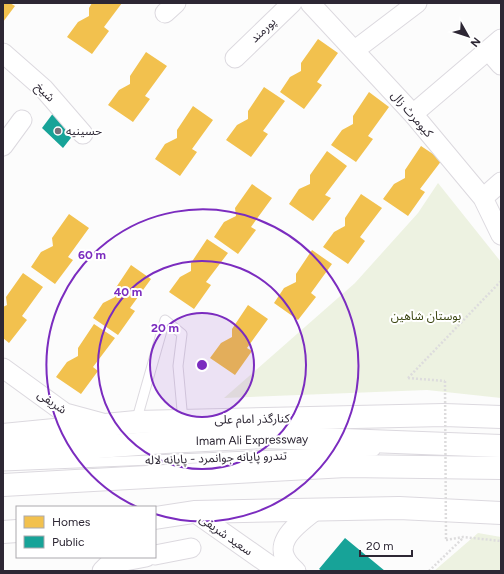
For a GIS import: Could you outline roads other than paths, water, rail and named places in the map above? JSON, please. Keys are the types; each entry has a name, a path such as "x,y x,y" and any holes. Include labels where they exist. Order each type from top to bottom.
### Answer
{"main road":[{"name":"کنارگذر امام علی","path":"3,435 136,422 444,415 501,417"},
{"name":"Imam Ali Expressway","path":"3,454 127,445 264,438 501,446"},
{"path":"3,485 346,466 501,468"},
{"path":"156,518 194,512 399,508 501,513"},
{"path":"3,532 16,531"}],"street":[{"name":"پورمند","path":"235,58 292,3"},
{"name":"کیومرث زال","path":"310,3 413,114 483,198 501,235"},
{"path":"355,50 417,3"},
{"path":"413,114 494,44 501,65"},
{"name":"شیخ","path":"3,53 44,89 83,134"},
{"path":"3,146 22,120"},
{"path":"483,198 501,182"},
{"name":"شریفی","path":"3,368 66,413 108,424"},
{"path":"296,571 290,566 283,552 284,540 292,529 316,510"},
{"name":"سعید شریفی","path":"194,512 278,571"},
{"path":"156,555 191,548"},
{"path":"102,571 109,564 141,558"}],"lane":[{"path":"136,422 165,320 182,334 178,366 183,421"},
{"name":"تندرو پایانه جوانمرد - پایانه لاله","path":"3,466 390,451 501,452"}],"place":[{"name":"حسینیه","path":"58,131"}],"park label":[{"name":"بوستان شاهین","path":"426,316"}]}
